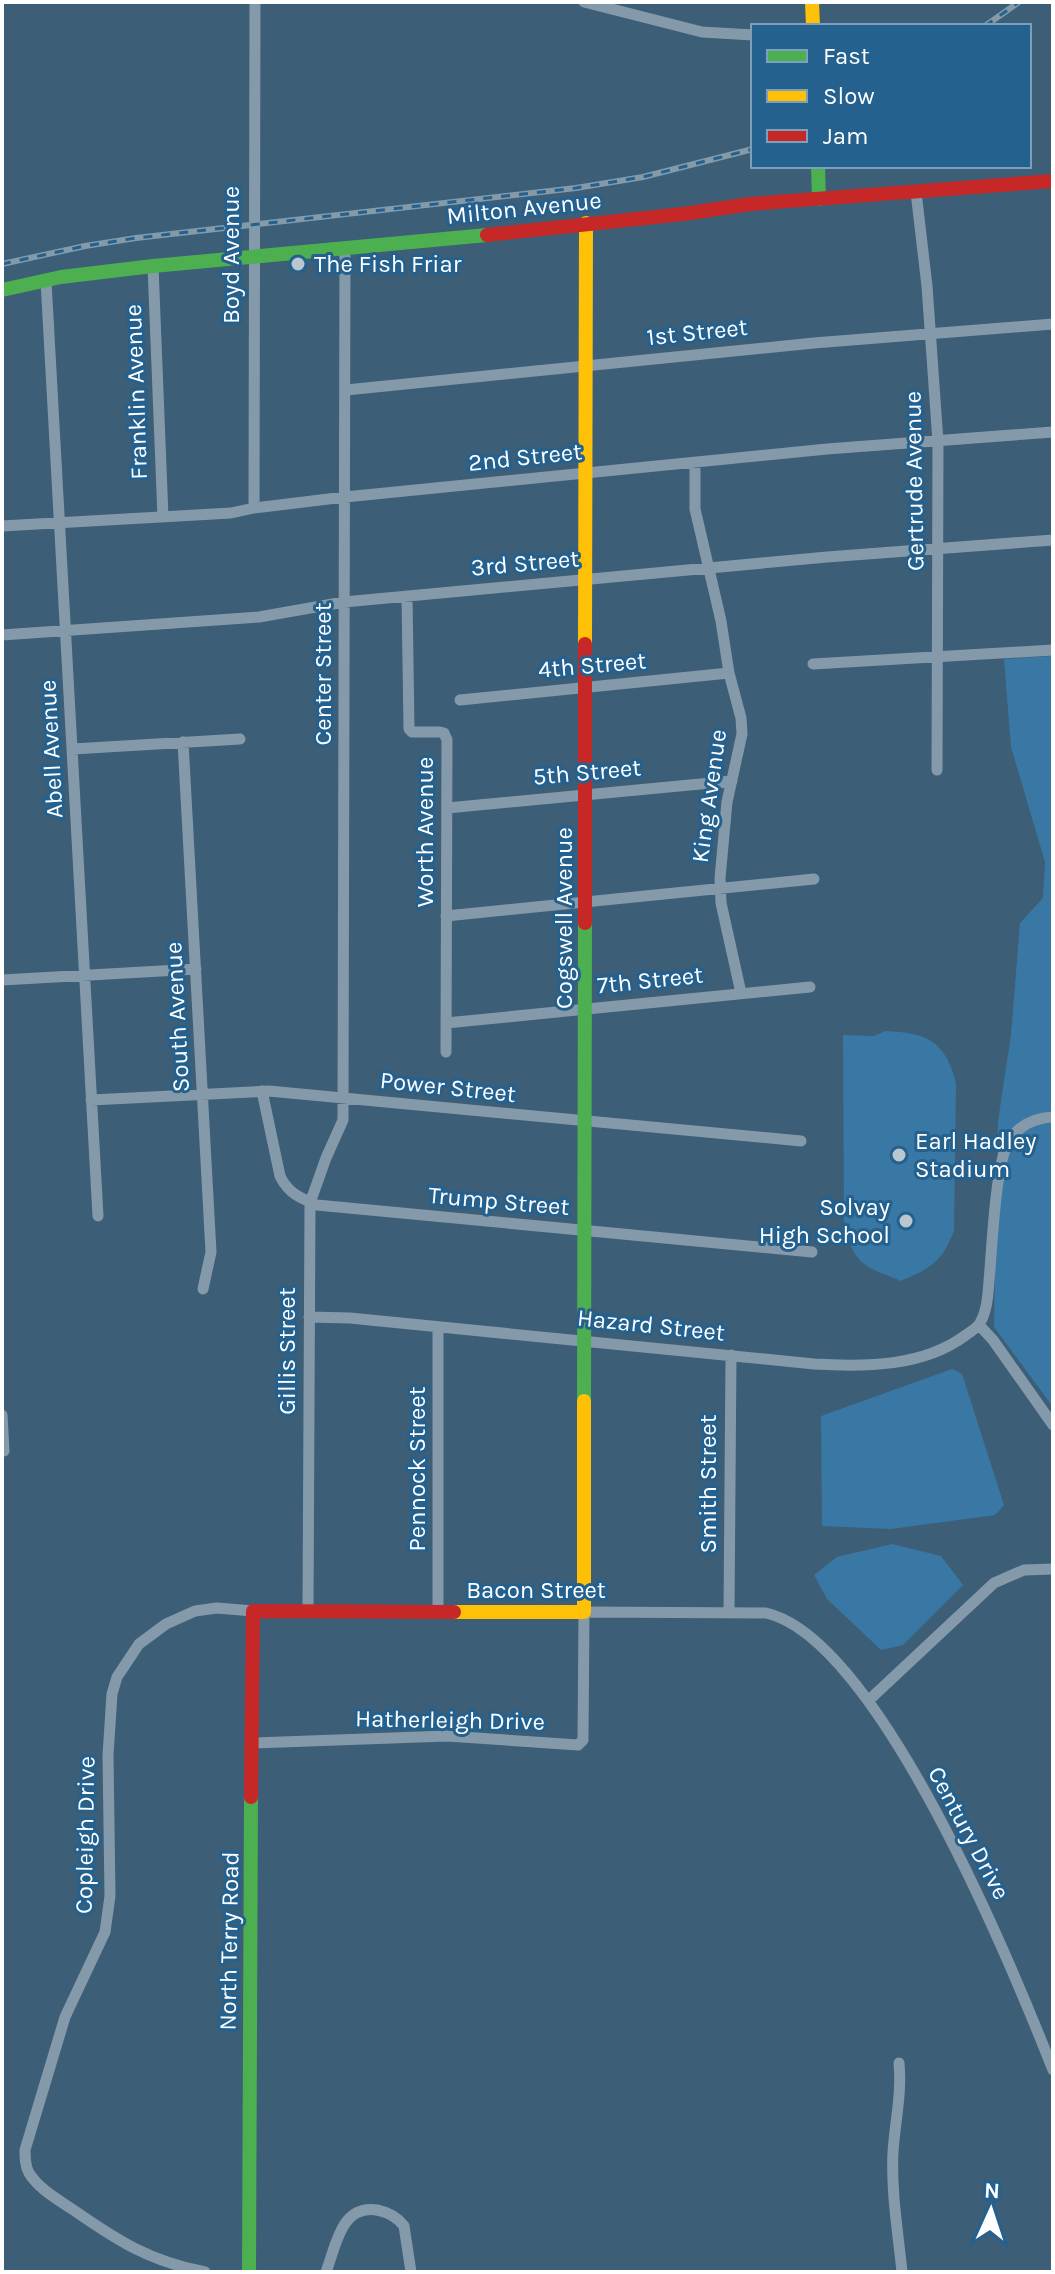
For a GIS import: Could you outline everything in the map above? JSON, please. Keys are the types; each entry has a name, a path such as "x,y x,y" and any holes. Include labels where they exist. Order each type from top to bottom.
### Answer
{"street":[{"name":"Boyd Avenue","path":"254,508 255,2"},
{"path":"584,2 702,32 751,35"},
{"path":"812,2 813,24"},
{"path":"818,168 819,199"},
{"name":"Milton Avenue","path":"2,290 153,266 819,199 1053,181"},
{"name":"Gertrude Avenue","path":"916,192 938,442 937,770"},
{"name":"Cogswell Avenue","path":"584,1612 586,223"},
{"name":"Center Street","path":"343,1099 345,248"},
{"name":"Franklin Avenue","path":"153,266 163,517"},
{"name":"Abell Avenue","path":"46,281 98,1216"},
{"name":"1st Street","path":"346,390 1053,324"},
{"name":"2nd Street","path":"2,526 231,513 345,497 827,449 1053,432"},
{"name":"King Avenue","path":"695,463 695,509 741,718 742,734 727,802 720,888 741,993"},
{"name":"3rd Street","path":"2,635 259,617 344,602 1053,540"},
{"name":"Worth Avenue","path":"407,596 409,729 412,732 444,733 447,740 446,1052"},
{"path":"813,664 1053,650"},
{"name":"4th Street","path":"460,700 729,673"},
{"path":"73,749 240,739"},
{"name":"South Avenue","path":"183,742 211,1252 203,1289"},
{"name":"5th Street","path":"447,808 732,781"},
{"path":"446,916 814,879"},
{"path":"2,980 196,969"},
{"name":"7th Street","path":"446,1023 810,987"},
{"path":"262,1091 280,1176 286,1189 310,1203"},
{"name":"Power Street","path":"91,1100 262,1091 801,1141"},
{"name":"Gillis Street","path":"308,1611 310,1203 343,1120 343,1099"},
{"path":"1053,1117 1032,1120 1017,1131 1008,1144 1000,1178 987,1299 979,1325 1053,1425"},
{"name":"Trump Street","path":"310,1203 812,1252"},
{"name":"Hazard Street","path":"309,1317 848,1366 903,1362 952,1345 979,1325"},
{"name":"Pennock Street","path":"438,1327 438,1611"},
{"name":"Smith Street","path":"729,1612 731,1355"},
{"path":"2,1415 4,1451"},
{"path":"868,1701 994,1583 1024,1570 1053,1569"},
{"name":"Copleigh Drive","path":"205,2272 156,2260 132,2250 41,2186 28,2172 25,2150 65,2017 101,1944 107,1920 110,1896 108,1755 112,1694 117,1677 139,1644 166,1624 195,1611 217,1608 253,1611"},
{"name":"Bacon Street","path":"253,1611 766,1613 780,1616 811,1637"},
{"name":"North Terry Road","path":"249,2272 250,1679 253,1611"},
{"name":"Hatherleigh Drive","path":"251,1743 447,1736 578,1745 583,1740 584,1612"},
{"name":"Century Drive","path":"811,1637 868,1701 918,1780 1014,1970 1053,2070"},
{"path":"899,2063 900,2103 893,2149 893,2182 902,2272"},
{"path":"326,2272 344,2225 352,2214 364,2209 388,2213 404,2226 411,2272"}],"shaded area":[{"path":"1053,656 1053,1407 994,1327 998,1121 1011,1035 1020,923 1043,898 1045,862 1011,747 1004,659"},
{"name":"Earl Hadley Stadium","path":"885,1031 912,1034 932,1042 946,1057 956,1083 954,1231 945,1250 934,1263 901,1281 870,1268 858,1258 844,1227 843,1035 874,1036"},
{"path":"952,1369 962,1374 1004,1505 995,1515 891,1529 822,1526 821,1416"},
{"path":"892,1544 941,1556 963,1585 903,1645 881,1650 827,1599 814,1575 837,1557"}],"railway":[{"path":"988,24 1019,2"},
{"path":"2,264 136,238 576,188 643,177 751,150"}],"traffic: fast":[{"path":"818,168 819,199"},
{"path":"2,290 61,277 153,266 487,235"},
{"path":"584,1401 585,923"},
{"path":"249,2272 251,1797"}],"traffic: slow":[{"path":"812,2 813,24"},
{"path":"585,644 586,223"},
{"path":"454,1612 584,1612 584,1401"}],"traffic: jam":[{"path":"487,235 750,204 1053,181"},
{"path":"585,644 585,923"},
{"path":"251,1797 253,1611 454,1612"}],"place":[{"name":"The Fish Friar","path":"298,264"},
{"name":"Earl Hadley Stadium","path":"899,1155"},
{"name":"Solvay High School","path":"906,1221"}]}
